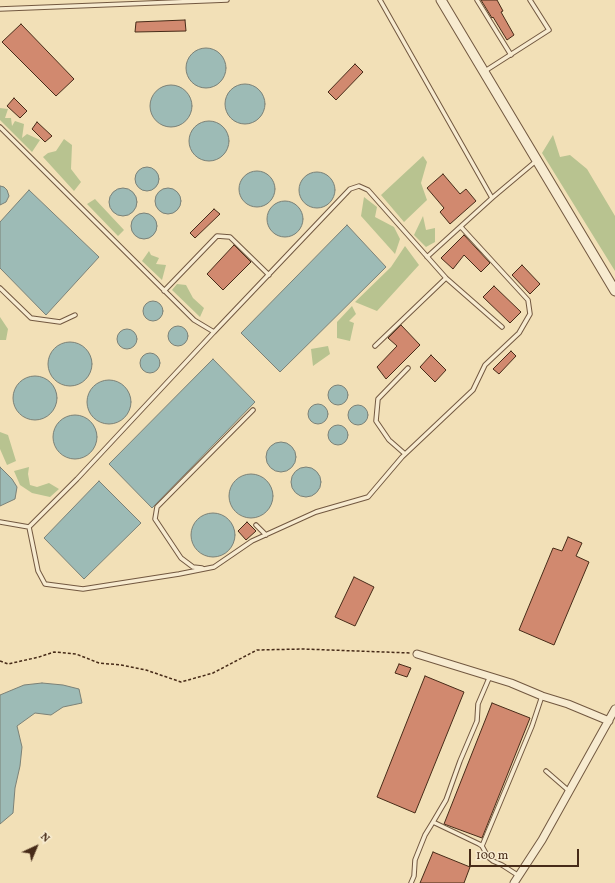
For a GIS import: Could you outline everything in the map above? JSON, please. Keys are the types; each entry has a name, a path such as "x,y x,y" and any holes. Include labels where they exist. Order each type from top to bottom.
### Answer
{"street":[{"path":"441,0 615,291"},
{"path":"418,654 511,683 609,721"},
{"path":"514,883 542,840 615,710"}],"lane":[{"path":"0,9 227,0"},
{"path":"380,0 492,198"},
{"path":"477,0 510,55"},
{"path":"484,72 549,30 530,0"},
{"path":"0,128 194,320 214,332"},
{"path":"427,257 492,198 537,160"},
{"path":"29,527 82,474 350,189 359,186 368,190 446,278 502,327"},
{"path":"29,527 38,571 45,584 83,589 180,574 214,567 252,541 316,512 368,497 405,454 473,390 485,365 519,333 530,314 528,300 461,227"},
{"path":"164,291 217,236 230,237 269,275"},
{"path":"375,346 446,278"},
{"path":"0,288 31,318 60,322 75,315"},
{"path":"405,454 389,440 376,421 378,399 408,368"},
{"path":"205,569 193,567 182,558 155,519 158,507 253,410"},
{"path":"0,522 29,527"},
{"path":"256,525 266,535"},
{"path":"412,883 415,860 425,835 446,800 460,761 477,721 478,704 490,676"},
{"path":"482,846 532,726 542,696"},
{"path":"546,770 569,791"},
{"path":"433,822 479,844 482,846 488,857 519,876"}],"path":[{"path":"0,661 8,664 54,652 76,654 99,663 121,665 146,670 181,682 213,673 258,650 303,649 418,654"}],"green space":[{"path":"0,108 8,109 5,118 11,118 12,126 15,121 24,124 22,138 27,134 40,140 32,152 0,120"},
{"path":"553,135 560,157 570,155 587,169 615,216 615,271 542,153"},
{"path":"64,139 72,145 71,169 81,182 74,191 43,157 48,153 56,151"},
{"path":"423,156 427,162 421,183 427,200 404,222 381,195"},
{"path":"364,197 377,207 375,217 394,227 400,239 395,254 361,216"},
{"path":"95,199 124,230 118,236 87,204"},
{"path":"423,216 426,230 435,228 435,242 426,247 414,235"},
{"path":"405,246 419,265 377,311 355,302 391,267"},
{"path":"149,251 151,255 159,258 156,264 166,265 162,280 142,261"},
{"path":"177,284 186,285 193,298 204,308 200,317 172,290"},
{"path":"352,306 356,314 349,321 354,323 350,341 337,338 337,322"},
{"path":"0,317 8,329 6,340 0,340"},
{"path":"328,346 330,354 313,366 311,349"},
{"path":"0,432 8,435 16,461 7,465 0,449"},
{"path":"29,467 28,474 30,485 37,487 49,483 59,489 50,497 32,493 20,485 14,471"}],"water":[{"path":"206,48 214,50 220,54 224,60 226,68 224,76 220,82 214,86 206,88 198,86 192,82 188,76 186,68 188,60 192,54 198,50"},
{"path":"249,84 256,87 262,93 265,104 264,112 256,121 249,124 241,124 234,121 226,112 225,100 228,93 237,85"},
{"path":"167,85 175,85 183,88 189,94 192,106 189,118 183,124 175,127 167,127 159,124 153,118 150,110 150,102 153,94 159,88"},
{"path":"213,121 220,124 226,130 229,141 228,149 220,158 213,161 205,161 198,158 190,149 189,137 192,130 201,122"},
{"path":"147,167 156,170 159,179 156,188 147,191 138,188 135,179 138,170"},
{"path":"257,171 270,176 275,189 270,202 257,207 244,202 239,189 244,176"},
{"path":"317,172 330,177 335,190 330,203 317,208 304,203 299,190 304,177"},
{"path":"0,186 7,190 9,196 6,202 0,205"},
{"path":"123,188 133,192 137,202 133,212 123,216 113,212 109,202 113,192"},
{"path":"168,188 177,192 181,201 177,210 168,214 159,210 155,201 159,192"},
{"path":"29,190 99,257 46,315 0,268 0,222"},
{"path":"285,201 298,206 303,219 298,232 285,237 272,232 267,219 272,206"},
{"path":"144,213 154,216 157,226 154,236 144,239 134,236 131,226 134,216"},
{"path":"347,225 386,267 280,372 241,333"},
{"path":"153,301 160,304 163,311 160,318 153,321 146,318 143,311 146,304"},
{"path":"178,326 185,329 188,336 185,343 178,346 171,343 168,336 171,329"},
{"path":"127,329 134,332 137,339 134,346 127,349 120,346 117,339 120,332"},
{"path":"66,342 74,342 86,348 92,360 92,368 86,380 74,386 66,386 54,380 48,368 48,360 54,348"},
{"path":"150,353 157,356 160,363 157,370 150,373 143,370 140,363 143,356"},
{"path":"213,359 255,402 152,508 109,464"},
{"path":"31,376 39,376 51,382 57,394 57,402 51,414 39,420 31,420 19,414 13,402 13,394 19,382"},
{"path":"105,380 113,380 125,386 131,398 131,406 125,418 113,424 105,424 93,418 87,406 87,398 93,386"},
{"path":"338,385 345,388 348,395 345,402 338,405 331,402 328,395 331,388"},
{"path":"318,404 325,407 328,414 325,421 318,424 311,421 308,414 311,407"},
{"path":"358,405 365,408 368,415 365,422 358,425 351,422 348,415 351,408"},
{"path":"71,415 79,415 91,421 97,433 97,441 91,453 79,459 71,459 59,453 53,441 53,433 59,421"},
{"path":"338,425 345,428 348,435 345,442 338,445 331,442 328,435 331,428"},
{"path":"281,442 287,443 295,451 295,463 287,471 281,472 275,471 267,463 266,457 267,451 275,443"},
{"path":"0,467 12,479 17,487 15,499 0,506"},
{"path":"306,467 312,468 320,476 320,488 312,496 306,497 300,496 292,488 291,482 292,476 300,468"},
{"path":"247,474 255,474 267,480 273,492 273,500 267,512 255,518 247,518 235,512 229,500 229,492 235,480"},
{"path":"99,481 141,523 84,579 44,538"},
{"path":"209,513 217,513 229,519 235,531 235,539 229,551 217,557 209,557 197,551 191,539 191,531 197,519"},
{"path":"42,683 63,685 79,689 82,703 63,707 51,715 35,713 17,726 22,747 20,766 15,788 13,813 0,824 0,695 24,685"}],"building":[{"path":"481,0 497,0 503,11 501,12 514,35 507,40"},
{"path":"185,20 186,31 135,32 136,22"},
{"path":"21,24 74,79 56,96 2,42"},
{"path":"355,64 363,72 336,100 328,92"},
{"path":"14,98 27,111 20,118 7,106"},
{"path":"37,122 52,136 45,142 32,129"},
{"path":"443,174 460,194 466,189 476,201 450,224 440,212 444,208 427,188"},
{"path":"214,209 220,214 195,238 190,233"},
{"path":"464,235 490,263 481,272 464,255 453,269 441,258"},
{"path":"234,245 251,262 223,290 207,274"},
{"path":"522,265 540,284 530,294 512,275"},
{"path":"494,286 521,312 510,323 483,297"},
{"path":"401,325 420,345 386,379 377,367 397,346 388,338"},
{"path":"511,351 516,356 499,374 493,369"},
{"path":"431,355 446,370 435,382 420,367"},
{"path":"247,522 256,531 246,540 238,531"},
{"path":"568,537 582,543 576,556 589,562 554,645 519,630 553,548 562,551"},
{"path":"354,577 374,587 355,626 335,617"},
{"path":"399,664 411,668 407,677 395,673"},
{"path":"425,676 464,692 415,813 377,797"},
{"path":"492,703 530,718 482,838 444,824"},
{"path":"433,852 470,867 464,883 420,883"}]}
